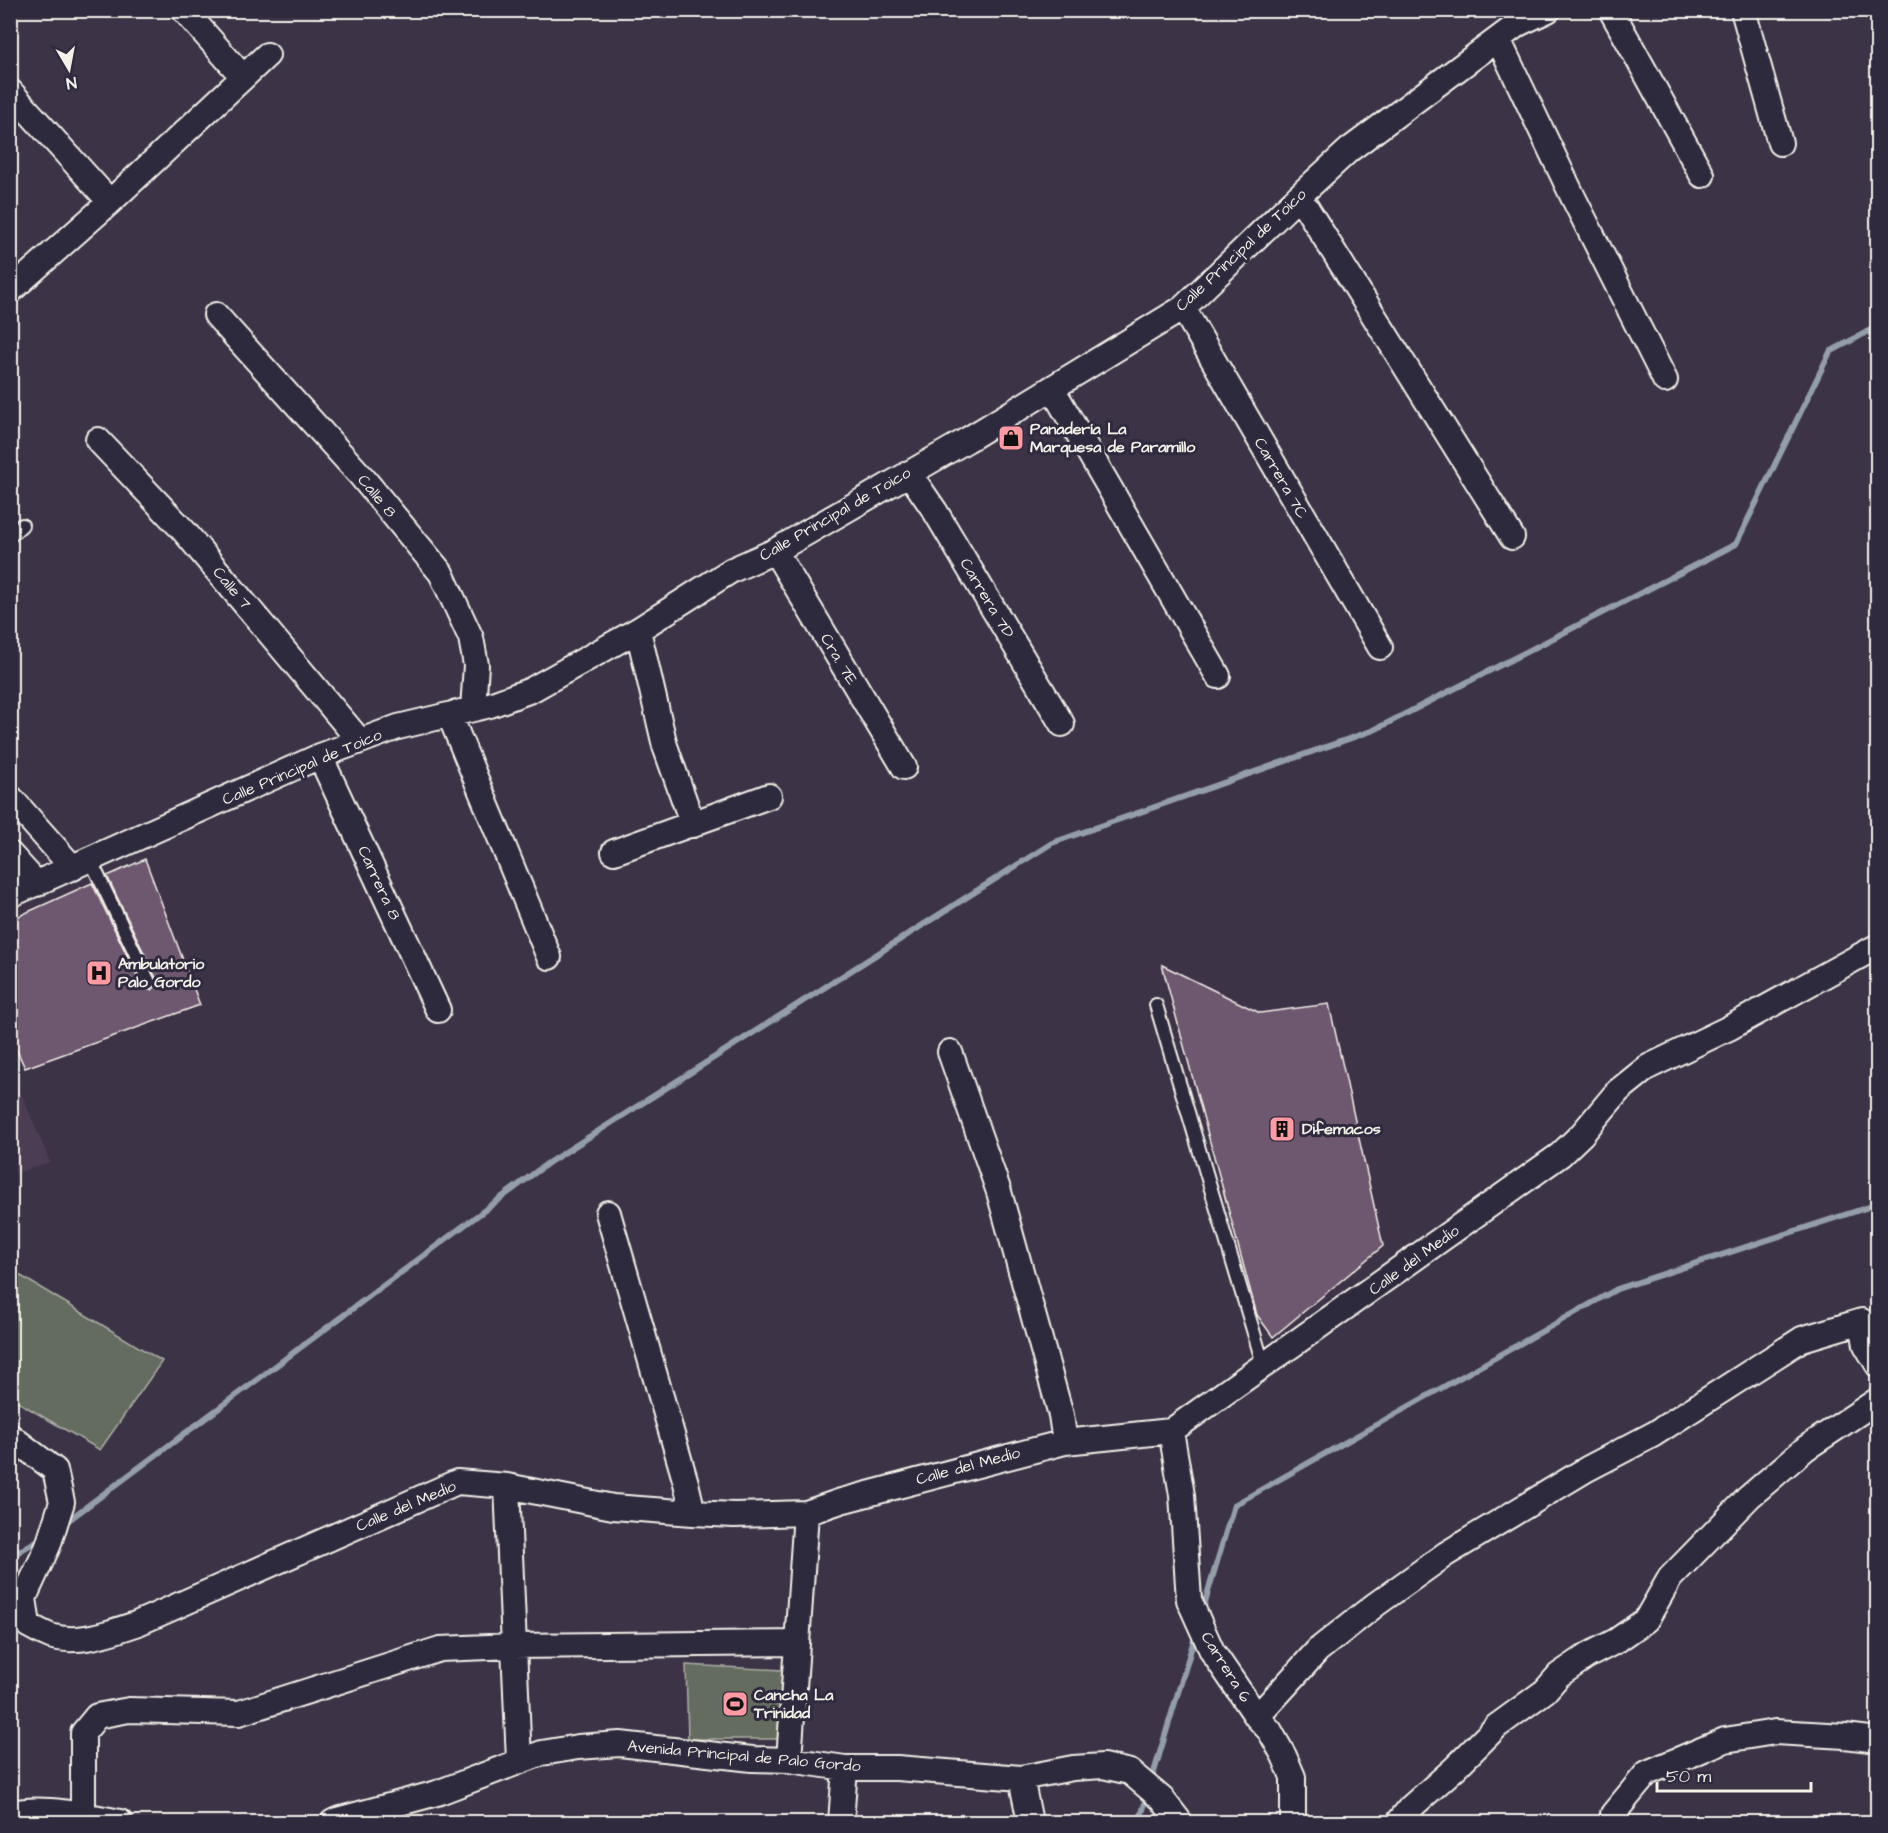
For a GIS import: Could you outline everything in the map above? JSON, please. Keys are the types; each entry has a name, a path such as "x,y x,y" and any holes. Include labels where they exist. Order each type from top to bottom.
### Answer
{"street":[{"path":"184,10 243,77"},
{"name":"Calle Principal de Toico","path":"10,896 359,740 398,727 462,712 531,690 638,630 732,570 775,551 1183,308 1349,150 1518,24 1548,10"},
{"path":"1611,10 1702,175"},
{"path":"1743,10 1780,143"},
{"path":"1498,39 1573,197 1665,380"},
{"path":"10,291 110,202 267,55"},
{"path":"10,91 110,202"},
{"path":"1299,196 1512,537"},
{"name":"Carrera 7C","path":"1183,308 1380,647"},
{"name":"Calle 8","path":"216,315 362,477 441,573 471,638 476,665 462,712 549,957"},
{"path":"1052,388 1218,676"},
{"name":"Calle 7","path":"98,440 184,531 359,740"},
{"name":"Carrera 7D","path":"909,472 935,511 1062,724"},
{"name":"Cra. 7E","path":"775,551 904,767"},
{"path":"638,630 665,746 693,825"},
{"name":"Carrera 8","path":"320,756 438,1010"},
{"path":"614,852 769,796"},
{"path":"10,797 81,863"},
{"path":"10,854 37,884"},
{"name":"Calle del Medio","path":"10,1436 55,1470 62,1502 51,1536 24,1598 28,1625 51,1636 73,1640 103,1635 136,1624 457,1482 507,1486 613,1507 734,1515 806,1513 841,1501 1065,1442 1171,1431 1560,1155 1582,1134 1618,1091 1648,1067 1730,1028 1878,946"},
{"path":"950,1052 999,1192 1061,1415 1065,1442"},
{"path":"608,1213 693,1513"},
{"path":"1257,1717 1318,1650 1446,1554 1587,1469 1654,1434 1802,1339 1862,1321 1866,1345 1878,1365"},
{"path":"1399,1822 1410,1808 1497,1726 1545,1691 1559,1675 1587,1656 1617,1641 1646,1620 1670,1578 1749,1497 1806,1448 1878,1400"},
{"name":"Carrera 6","path":"1171,1431 1182,1495 1189,1600 1212,1651 1257,1717 1270,1731 1293,1777 1293,1822"},
{"path":"507,1486 519,1761"},
{"path":"789,1760 806,1513"},
{"path":"83,1815 83,1733 97,1716 129,1710 239,1713 440,1649 797,1643"},
{"path":"1613,1822 1613,1814 1647,1773 1725,1740 1774,1732 1878,1740"},
{"name":"Avenida Principal de Palo Gordo","path":"333,1822 437,1793 542,1753 578,1747 620,1744 752,1759 789,1760 845,1768 897,1767 1020,1778 1072,1768 1103,1766 1131,1772 1162,1799 1180,1822"},
{"path":"841,1822 845,1768"},
{"path":"1020,1778 1030,1822"},
{"path":"10,1814 21,1811 83,1815 120,1822"}],"lane":[{"path":"10,536 22,525"},
{"path":"81,863 149,982"},
{"path":"1156,1005 1264,1367"}],"shaded area":[{"path":"11,1069 50,1162 10,1175"}],"green space":[{"path":"11,1270 162,1361 100,1450 11,1398"},
{"name":"Cancha La Trinidad","path":"686,1665 783,1670 782,1739 688,1739"}],"building":[{"name":"Ambulatorio Palo Gordo","path":"145,859 200,1005 25,1068 10,1035 10,920 92,883 142,986 152,990 156,986 156,978 107,876"},
{"name":"Difemacos","path":"1162,965 1260,1013 1329,1004 1383,1246 1273,1337 1257,1315"}],"waterway":[{"path":"62,1525 548,1163 1052,843 1374,730 1736,544 1830,352 1878,326"},
{"path":"1202,1612 1234,1505 1617,1289 1878,1204"},
{"path":"10,1557 43,1537"},
{"path":"1151,1782 1196,1633"},
{"path":"1139,1822 1148,1794"}],"place":[{"name":"Panadería La Marquesa de Paramillo","path":"1011,438"},
{"name":"Ambulatorio Palo Gordo","path":"99,973"},
{"name":"Difemacos","path":"1282,1129"},
{"name":"Cancha La Trinidad","path":"735,1704"}]}
